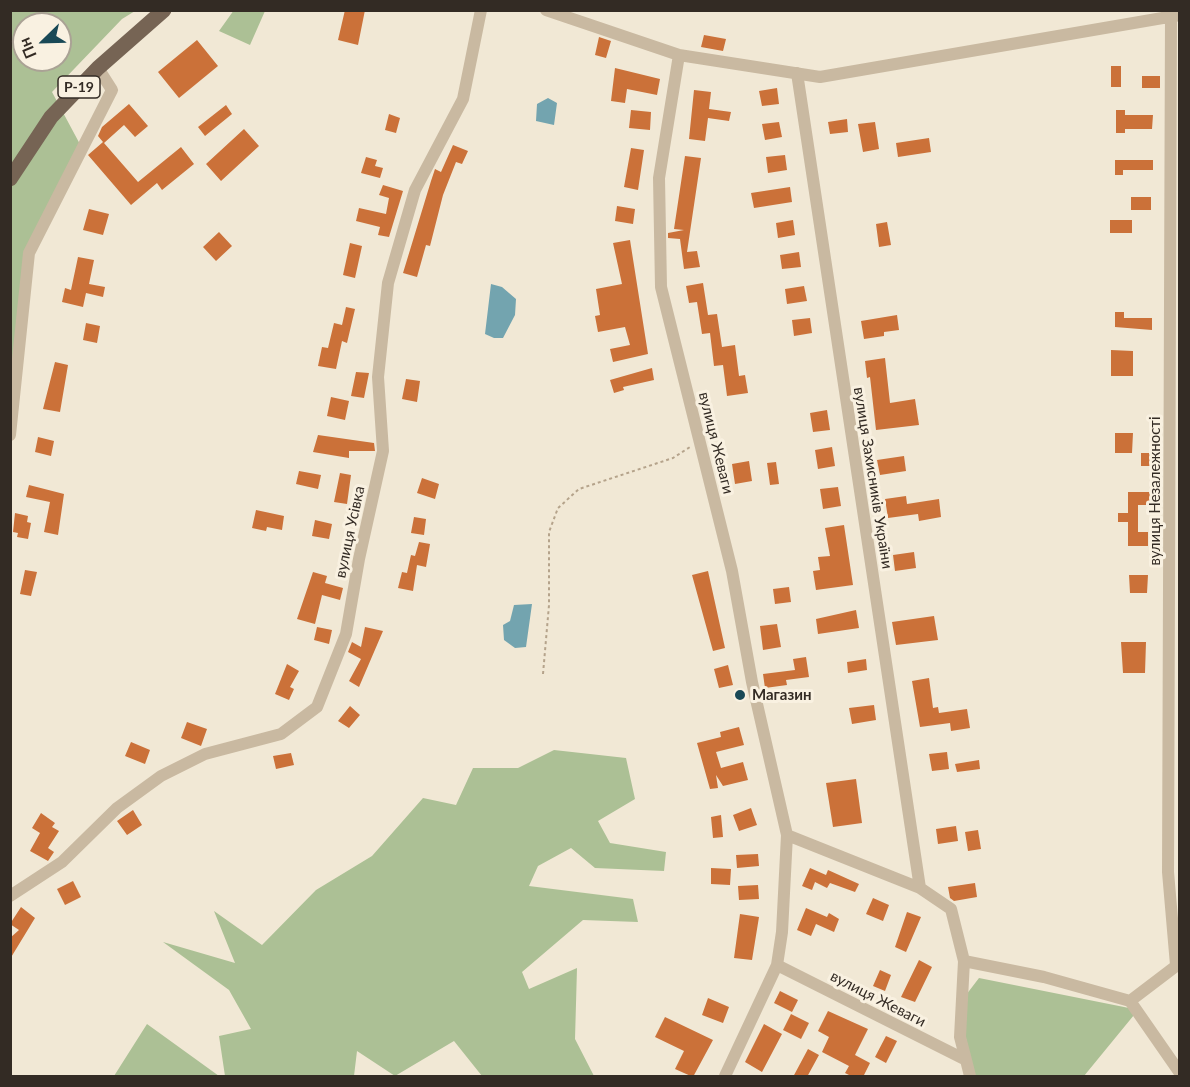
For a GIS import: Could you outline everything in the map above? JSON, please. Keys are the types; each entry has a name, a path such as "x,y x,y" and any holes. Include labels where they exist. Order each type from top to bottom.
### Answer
{"main road":[{"name":"Р-19","path":"10,179 51,117 98,68 164,10"}],"street":[{"name":"вулиця Усівка","path":"10,896 62,862 117,808 161,776 205,754 281,734 317,707 346,634 358,559 383,451 378,377 388,283 415,190 463,99 481,10"},
{"path":"546,10 679,56 820,77 1175,16"},
{"name":"вулиця Незалежності","path":"1175,16 1168,872 1178,964"},
{"name":"вулиця Жеваги","path":"679,56 659,178 661,287 732,571 752,682 787,835 782,933 777,965 725,1077"},
{"path":"10,435 28,253 112,90 98,68"},
{"name":"вулиця Захисників України","path":"797,73 920,888"},
{"path":"787,835 920,888 951,909 964,961 960,1037 970,1077"},
{"path":"964,961 1044,977 1130,1001 1179,1073"},
{"path":"1130,1001 1178,964"},
{"name":"вулиця Жеваги","path":"777,965 966,1060"}],"path":[{"path":"543,674 549,605 549,532 558,508 579,489 673,458 700,440"}],"green space":[{"path":"234,10 265,11 250,45 219,31"},
{"path":"11,11 135,11 122,19 72,71 72,12 12,12 12,72 71,72 52,92 82,148 29,253 11,435"},
{"path":"554,750 626,758 635,799 598,821 610,843 666,852 664,871 595,868 571,848 538,866 529,886 633,899 638,922 583,920 522,972 529,989 577,968 575,1039 594,1076 482,1076 454,1041 395,1076 357,1051 354,1076 225,1076 219,1036 251,1029 229,990 163,942 235,963 214,911 262,945 316,890 372,856 423,798 456,805 473,768 518,768"},
{"path":"979,978 1129,1008 1134,1015 1084,1076 974,1076 966,1039 966,995"},
{"path":"147,1024 219,1076 114,1076"}],"water":[{"path":"548,98 557,103 554,125 536,121 537,104"},
{"path":"491,284 502,287 516,299 515,315 503,338 494,338 485,334"},
{"path":"532,604 526,647 515,648 504,640 503,625 510,621 514,605"}],"building":[{"path":"345,10 365,10 358,45 338,40"},
{"path":"704,35 726,39 723,51 701,47"},
{"path":"599,37 611,41 606,58 595,55"},
{"path":"197,40 218,66 179,98 158,72"},
{"path":"1111,66 1121,66 1121,87 1111,87"},
{"path":"615,68 660,79 657,95 627,89 625,103 611,101"},
{"path":"1142,76 1160,76 1160,88 1142,88"},
{"path":"777,88 779,104 762,106 759,91"},
{"path":"694,90 711,92 709,109 731,112 729,121 708,118 705,141 689,139"},
{"path":"129,104 148,126 135,137 124,125 104,143 138,182 181,147 194,164 162,190 157,183 131,205 88,155 103,142 98,136 102,127"},
{"path":"226,105 232,114 205,136 198,127"},
{"path":"631,110 651,112 650,130 629,128"},
{"path":"1116,110 1125,110 1125,115 1153,115 1152,129 1125,129 1125,133 1116,133"},
{"path":"389,114 400,118 396,133 385,130"},
{"path":"847,119 848,132 830,134 828,122"},
{"path":"779,122 782,137 765,140 762,124"},
{"path":"875,122 879,149 863,152 858,124"},
{"path":"244,129 259,146 221,181 206,164"},
{"path":"929,138 931,152 898,157 896,143"},
{"path":"453,145 468,151 462,164 456,162 443,195 430,246 426,245 417,277 403,273 435,169 441,172"},
{"path":"631,148 644,150 638,190 624,187"},
{"path":"785,155 787,170 768,173 766,157"},
{"path":"685,156 701,158 687,252 697,251 700,267 684,269 680,239 668,238 668,233 684,230 674,229"},
{"path":"366,157 377,160 375,166 383,168 380,178 361,173"},
{"path":"1115,160 1153,160 1153,170 1123,170 1123,175 1115,175"},
{"path":"383,185 403,191 389,237 378,235 380,227 356,221 359,208 386,214 389,198 379,195"},
{"path":"790,187 792,202 754,208 751,193"},
{"path":"1131,197 1151,197 1151,210 1131,210"},
{"path":"617,206 635,209 633,224 615,221"},
{"path":"89,209 109,214 103,235 83,230"},
{"path":"793,220 795,235 778,238 776,223"},
{"path":"1110,220 1132,220 1132,233 1110,233"},
{"path":"887,222 891,245 879,247 876,224"},
{"path":"219,232 232,246 216,261 203,247"},
{"path":"630,240 648,354 613,362 610,349 630,345 625,327 598,332 595,316 600,315 596,289 622,284 613,243"},
{"path":"350,243 362,246 355,278 343,275"},
{"path":"799,252 801,267 782,269 780,255"},
{"path":"78,257 94,260 89,284 105,287 103,297 86,293 83,307 62,302 65,288 71,290"},
{"path":"703,283 708,315 717,314 722,347 735,345 739,376 745,375 748,393 727,396 723,365 714,366 710,333 702,334 697,302 689,303 686,286"},
{"path":"804,286 807,301 787,304 785,289"},
{"path":"346,307 355,309 347,343 342,341 336,369 318,366 322,347 328,348 334,323 342,325"},
{"path":"1115,312 1124,312 1124,318 1152,318 1152,330 1115,327"},
{"path":"897,315 899,330 884,332 884,336 864,339 861,321"},
{"path":"810,318 812,333 794,336 792,320"},
{"path":"86,323 100,326 97,343 83,340"},
{"path":"1111,350 1133,351 1133,376 1111,376"},
{"path":"885,358 890,403 915,399 919,425 876,430 870,377 867,378 865,361"},
{"path":"55,362 68,365 60,412 43,409"},
{"path":"652,368 654,380 623,387 624,390 614,393 610,380"},
{"path":"356,372 369,373 364,398 351,396"},
{"path":"406,379 420,381 417,402 402,399"},
{"path":"331,397 349,401 345,420 327,416"},
{"path":"827,410 830,430 813,432 810,413"},
{"path":"1115,433 1133,433 1132,453 1115,453"},
{"path":"318,435 374,443 375,451 349,451 349,458 313,452"},
{"path":"38,437 54,441 51,456 35,452"},
{"path":"832,447 835,466 818,469 815,450"},
{"path":"1141,453 1157,453 1157,466 1141,466"},
{"path":"904,456 906,471 880,475 877,460"},
{"path":"749,461 752,481 735,484 732,464"},
{"path":"776,462 779,484 770,485 767,463"},
{"path":"299,471 321,475 318,489 296,484"},
{"path":"340,473 351,475 347,504 334,502"},
{"path":"422,478 439,484 435,499 417,493"},
{"path":"29,485 64,494 58,535 44,532 50,502 26,497"},
{"path":"838,487 841,506 823,509 820,489"},
{"path":"1128,492 1151,492 1151,505 1138,505 1138,532 1148,532 1148,546 1128,546 1128,522 1118,522 1118,513 1128,513"},
{"path":"906,496 907,504 939,499 941,517 919,521 918,514 888,518 885,499"},
{"path":"256,510 284,516 282,530 267,527 266,531 252,528"},
{"path":"15,513 28,516 27,522 31,523 28,539 17,537 18,533 13,532"},
{"path":"414,517 426,519 424,535 411,533"},
{"path":"315,520 332,524 329,539 312,536"},
{"path":"844,525 853,585 816,590 813,571 820,570 818,557 830,556 825,528"},
{"path":"419,542 430,544 426,567 417,565 413,591 398,588 402,572 407,573 411,555 415,556"},
{"path":"914,552 916,568 895,571 893,555"},
{"path":"25,570 37,572 31,596 20,594"},
{"path":"708,571 725,648 713,651 692,575"},
{"path":"313,572 327,576 325,583 343,588 340,600 322,595 315,624 297,619"},
{"path":"1129,575 1148,575 1147,593 1130,593"},
{"path":"789,587 791,602 775,604 773,589"},
{"path":"856,610 859,628 818,634 816,619"},
{"path":"934,616 938,640 896,645 892,622"},
{"path":"777,624 781,647 763,650 760,626"},
{"path":"317,627 332,630 329,644 314,640"},
{"path":"365,627 383,631 359,687 349,681 361,659 348,652 352,642 361,647"},
{"path":"1121,642 1146,642 1145,673 1123,673"},
{"path":"806,657 809,677 786,680 787,685 765,688 763,674 795,670 793,659"},
{"path":"866,659 867,670 848,673 847,662"},
{"path":"287,664 299,671 290,687 294,689 289,700 275,694"},
{"path":"728,665 733,685 719,688 714,669"},
{"path":"929,678 933,708 938,707 939,713 967,709 970,728 951,731 950,723 920,727 912,681"},
{"path":"874,705 876,720 852,724 849,708"},
{"path":"350,706 360,715 349,728 338,721"},
{"path":"187,722 207,729 201,746 181,738"},
{"path":"739,727 744,745 716,752 721,768 743,762 748,780 723,786 716,775 718,788 710,789 697,743 721,737 720,732"},
{"path":"131,742 150,750 145,764 125,756"},
{"path":"947,752 949,769 932,771 929,754"},
{"path":"291,753 294,765 276,769 273,756"},
{"path":"979,760 980,769 957,772 955,764"},
{"path":"856,779 862,823 833,827 826,783"},
{"path":"751,808 757,825 739,831 733,815"},
{"path":"133,810 142,825 127,835 117,821"},
{"path":"41,813 55,823 52,827 59,831 48,848 54,852 48,861 30,851 40,833 32,828"},
{"path":"721,815 723,837 713,838 711,817"},
{"path":"956,826 958,841 938,844 936,829"},
{"path":"978,830 981,849 968,851 965,832"},
{"path":"758,854 759,866 737,868 736,855"},
{"path":"711,868 731,869 730,885 711,884"},
{"path":"810,868 826,875 828,870 859,884 855,892 830,883 827,888 815,882 812,890 802,886"},
{"path":"73,881 81,897 65,905 57,889"},
{"path":"975,883 977,897 954,901 950,898 948,887"},
{"path":"758,885 759,899 739,900 738,886"},
{"path":"873,898 889,905 883,921 866,914"},
{"path":"21,907 35,918 10,959 10,938 19,930 10,924"},
{"path":"806,908 827,917 829,913 839,919 834,932 816,924 811,936 797,930"},
{"path":"907,912 921,917 906,952 895,947"},
{"path":"740,914 759,917 752,960 734,958"},
{"path":"919,960 932,967 915,1002 901,997"},
{"path":"880,970 891,975 885,991 873,986"},
{"path":"780,991 798,1000 792,1012 774,1003"},
{"path":"708,998 729,1007 723,1023 702,1015"},
{"path":"828,1011 868,1029 855,1055 870,1063 863,1077 853,1077 845,1073 849,1066 822,1052 829,1037 818,1031"},
{"path":"791,1014 809,1023 801,1039 783,1030"},
{"path":"665,1017 713,1040 693,1077 675,1069 684,1051 655,1037"},
{"path":"764,1024 782,1034 762,1072 745,1062"},
{"path":"886,1036 897,1041 886,1063 875,1057"},
{"path":"808,1049 819,1055 807,1077 793,1077"}],"place":[{"name":"Магазин","path":"740,695"}]}
